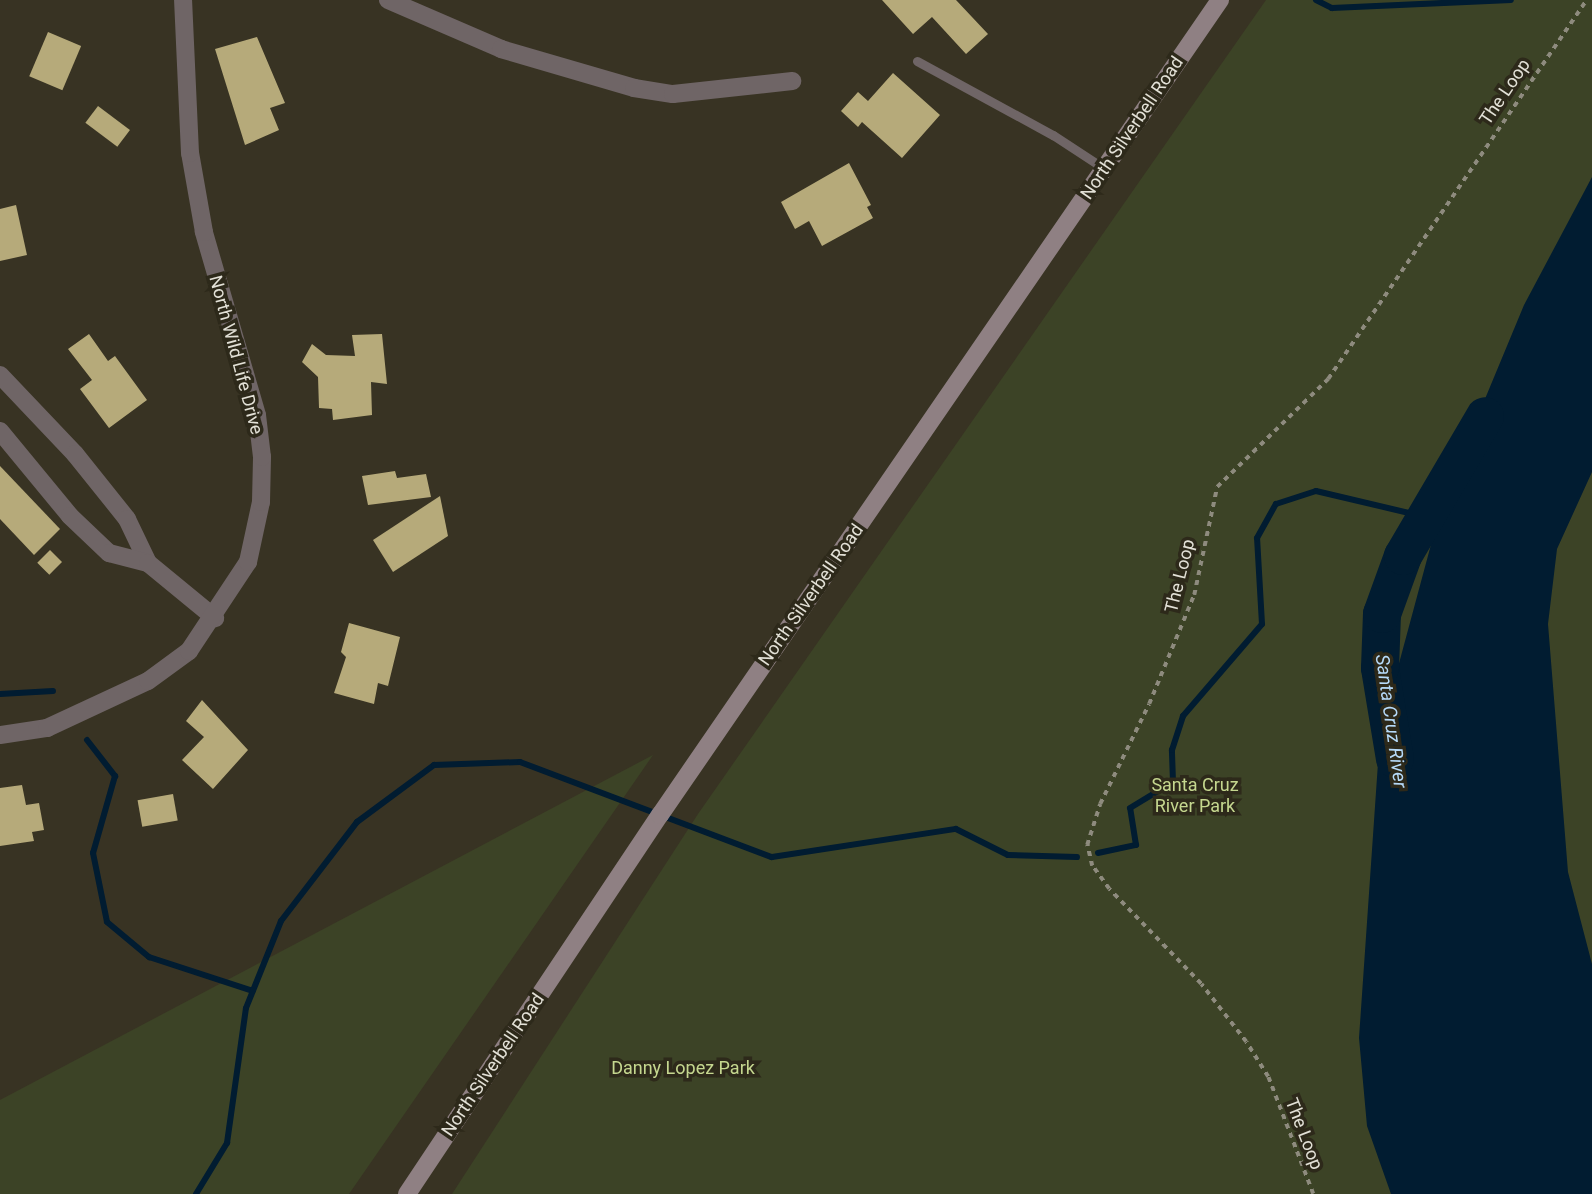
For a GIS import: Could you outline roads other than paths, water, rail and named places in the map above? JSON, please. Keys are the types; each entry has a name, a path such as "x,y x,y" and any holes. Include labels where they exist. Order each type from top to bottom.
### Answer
{"main road":[{"name":"North Silverbell Road","path":"407,1194 660,815 1220,0"}],"street":[{"name":"North Wild Life Drive","path":"0,735 47,728 148,681 189,651 215,618 248,562 261,502 262,457 257,415 224,313 192,166 182,50 183,0"},
{"path":"388,0 501,48 634,88 673,94 792,81"},
{"path":"0,375 75,454 127,519 148,563"},
{"path":"0,431 70,516 109,553 148,563 215,618"}],"lane":[{"path":"917,61 1053,135 1105,169"}],"water":[{"path":"1592,177 1592,472 1557,549 1548,624 1568,872 1592,964 1592,1194 1391,1194 1367,1126 1359,1038 1380,734 1443,500 1524,305"}],"waterway":[{"path":"1316,0 1332,8 1511,0"},
{"name":"Santa Cruz River","path":"1395,759 1380,668 1382,614 1403,556 1485,416"},
{"path":"1098,853 1136,845 1130,808 1173,782 1172,750 1183,716 1262,624 1257,538 1276,504 1316,491 1426,517"},
{"path":"0,694 53,691"},
{"path":"87,740 115,776 93,853 107,922 149,957 253,991"},
{"path":"196,1194 227,1143 246,1008 281,921 357,822 434,765 520,762 772,857 956,829 1008,855 1077,857"}],"park label":[{"name":"Santa Cruz River Park","path":"1195,796"},
{"name":"Danny Lopez Park","path":"683,1068"}]}
